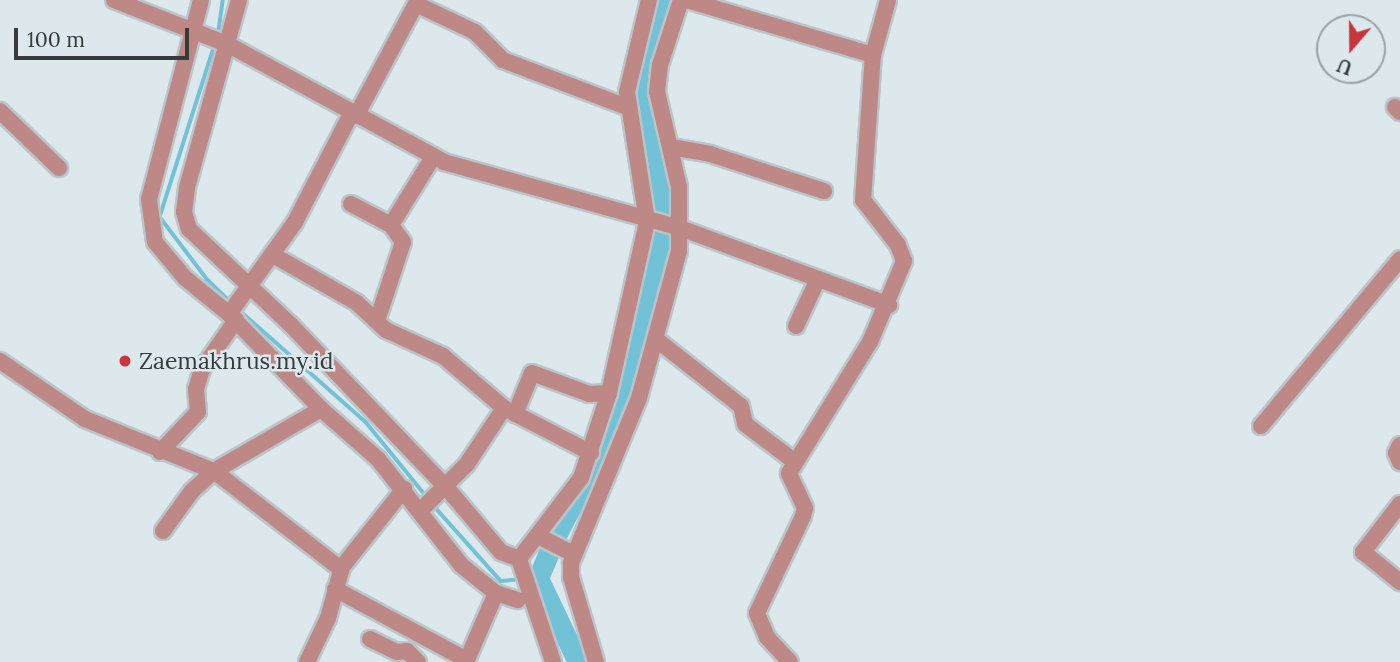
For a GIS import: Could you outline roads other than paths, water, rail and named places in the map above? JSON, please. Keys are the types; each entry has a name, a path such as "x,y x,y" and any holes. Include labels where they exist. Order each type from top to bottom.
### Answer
{"street":[{"path":"114,0 225,43 353,115 475,174 677,227 889,305"},
{"path":"201,0 196,34 149,199 155,242 171,262 233,314 321,409 423,509 461,565 496,593 518,600"},
{"path":"239,0 225,43 184,212 188,229 249,286 501,552 520,561"},
{"path":"520,561 541,537 581,478 591,453 609,393 649,221 627,107 649,0"},
{"path":"602,662 596,662 571,577 568,551 619,455 657,340 677,227 680,187 657,92 660,65 681,0"},
{"path":"687,0 873,55"},
{"path":"790,662 767,637 757,613 805,508 789,480 794,461 870,342 889,305 904,254 863,200 873,55 888,0"},
{"path":"160,452 198,412 196,389 202,369 249,286 312,192 417,2 475,32 503,60 627,107"},
{"path":"0,111 58,168"},
{"path":"671,148 710,153 824,191"},
{"path":"391,225 433,156"},
{"path":"351,204 391,225 402,237 404,250 377,321"},
{"path":"272,255 357,303 399,337 443,356 510,411 591,453"},
{"path":"1261,426 1400,259"},
{"path":"796,326 818,279"},
{"path":"657,340 741,406 745,425 794,461"},
{"path":"0,361 85,419 160,452 214,471 341,569"},
{"path":"423,509 444,489 510,411 532,373 589,394 609,393"},
{"path":"163,531 192,491 214,471 321,409"},
{"path":"1400,445 1395,453 1400,462"},
{"path":"307,662 317,646 341,569 404,489"},
{"path":"1400,504 1363,552 1400,582"},
{"path":"541,537 568,551"},
{"path":"520,561 553,662"},
{"path":"335,589 466,661 496,593"},
{"path":"370,639 397,652 407,651 418,662"}],"waterway":[{"path":"218,34 223,0"},
{"path":"578,662 538,578 558,531 625,405 666,215 643,95 643,61 662,0"},
{"path":"215,45 160,217 207,279 232,303"},
{"path":"237,308 366,422 427,497"},
{"path":"434,506 501,581 522,579"}],"place":[{"name":"Zaemakhrus.my.id","path":"125,361"}]}
